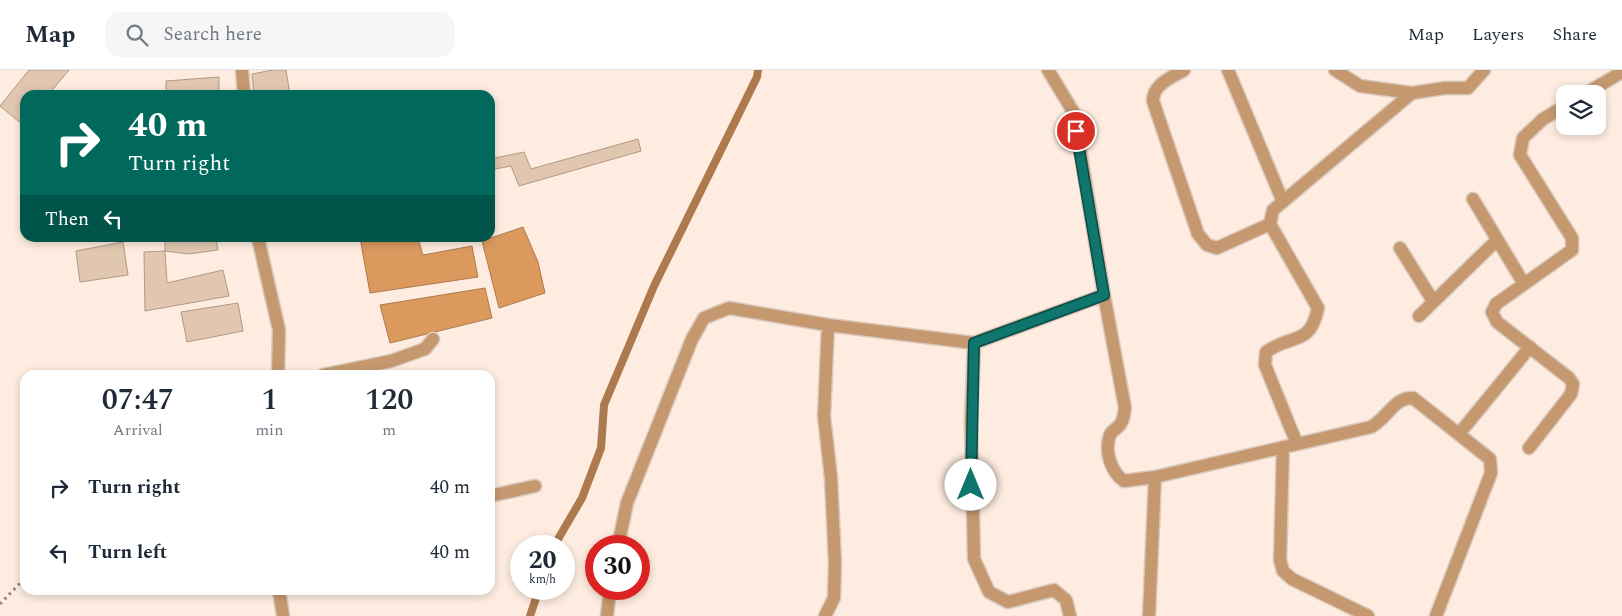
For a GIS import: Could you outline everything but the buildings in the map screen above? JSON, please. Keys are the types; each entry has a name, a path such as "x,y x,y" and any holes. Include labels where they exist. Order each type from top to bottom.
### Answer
{"street":[{"path":"242,70 244,90"},
{"path":"1048,70 1074,113 1125,408 1121,424 1111,433 1108,447 1117,476 1124,481 1155,477 1370,427 1381,422 1396,403 1404,397 1413,398 1490,459 1491,473 1436,616"},
{"path":"1184,70 1157,87 1153,92 1153,101 1198,234 1207,245 1217,248 1270,224"},
{"path":"1228,70 1283,202"},
{"path":"1335,70 1360,86 1412,93 1445,88 1468,88 1484,70"},
{"path":"1600,85 1622,72"},
{"path":"1297,444 1265,365 1266,352 1275,346 1305,335 1315,324 1318,308 1270,224 1273,210 1412,93"},
{"path":"1530,448 1571,394 1573,384 1569,378 1497,322 1492,312 1496,304 1572,250 1572,238 1520,155 1522,138 1543,119 1556,111"},
{"path":"1473,199 1524,284"},
{"path":"1419,316 1433,300 1497,240"},
{"path":"259,242 279,330 278,370"},
{"path":"1400,248 1433,300"},
{"path":"620,535 627,503 692,339 704,318 729,308 828,325 974,343 1104,295"},
{"path":"825,616 834,598 835,563 831,478 824,416 828,325"},
{"path":"348,370 391,361 425,349 433,339"},
{"path":"974,343 971,423 974,559 989,592 1008,602 1054,590 1066,600 1070,616"},
{"path":"1458,434 1530,347"},
{"path":"1283,447 1280,560 1283,571 1292,579 1355,613 1368,616"},
{"path":"1149,616 1155,477"},
{"path":"495,495 535,486"},
{"path":"280,595 283,616"},
{"path":"607,616 609,600"}],"path":[{"path":"0,604 20,583"}],"shaded area":[{"path":"523,227 538,262 545,293 499,308 482,242 495,242 495,237"},
{"path":"361,242 419,242 423,255 472,246 478,277 370,293"},
{"path":"485,288 492,318 390,343 380,305"}],"waterway":[{"path":"560,535 582,498 601,448 604,405 654,286 757,77 758,70"},
{"path":"530,616 535,600"}],"route":[{"path":"971,485 974,343 1104,295 1076,131"}]}
